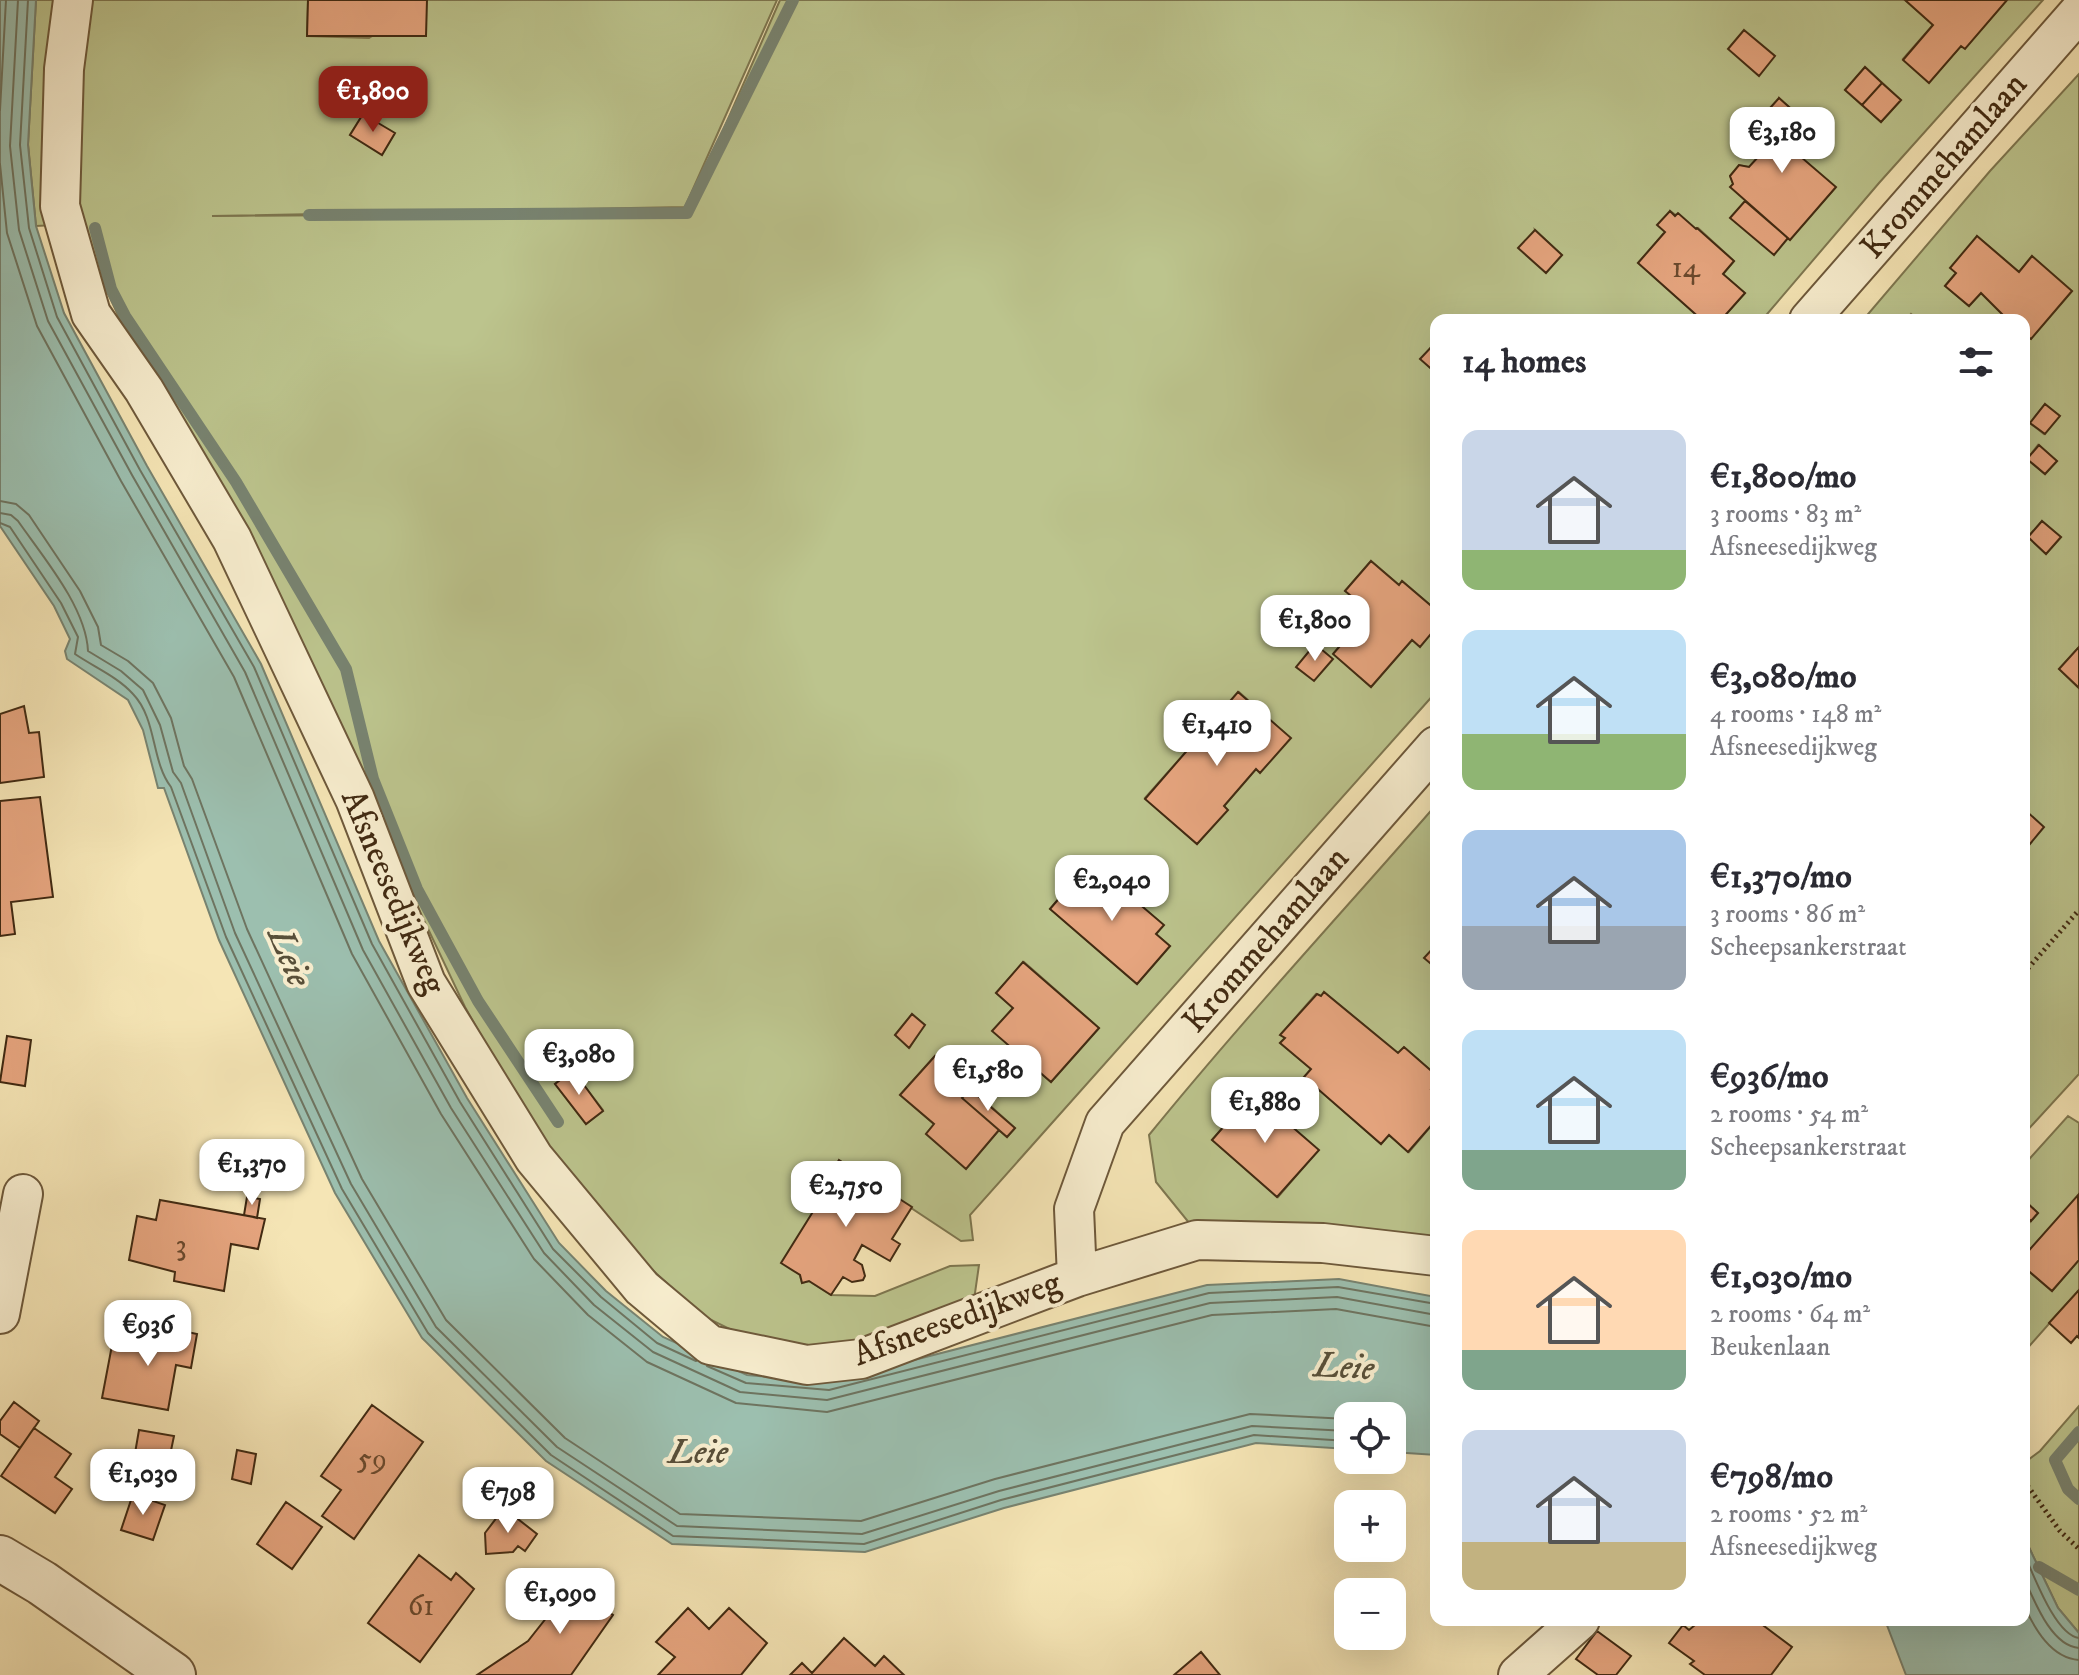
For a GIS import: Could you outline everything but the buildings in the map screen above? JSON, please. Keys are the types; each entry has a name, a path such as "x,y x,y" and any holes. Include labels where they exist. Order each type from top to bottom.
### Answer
{"street":[{"name":"Afsneesedijkweg","path":"73,0 64,69 60,206 91,314 144,390 232,539 355,799 426,983 534,1158 642,1288 710,1345 807,1365 861,1359 1077,1277 1197,1240 1323,1243 1430,1255"},
{"name":"Krommehamlaan","path":"1814,314 2079,12"},
{"name":"Krommehamlaan","path":"1077,1277 1074,1209 1105,1123 1430,753"},
{"path":"0,1314 23,1194"},
{"path":"0,1558 42,1583 173,1675"},
{"path":"1518,1675 1573,1626"}],"path":[{"path":"2030,966 2079,910"},
{"path":"2030,1489 2060,1531 2079,1549"}],"green space":[{"path":"36,0 308,0 307,36 369,38 427,0 777,0 685,207 212,216 687,213 780,0 1905,0 1933,25 1903,59 1929,82 1961,46 1965,48 2007,0 2043,0 1879,183 1767,314 1726,314 1745,293 1723,274 1734,261 1698,228 1670,211 1665,232 1638,263 1695,314 1430,314 1430,349 1421,359 1430,367 1430,605 1402,581 1399,585 1371,561 1345,591 1367,609 1363,613 1366,616 1334,653 1371,687 1412,640 1430,631 1430,699 970,1215 973,1240 961,1241 840,1161 810,1208 814,1210 800,1275 802,1283 809,1281 831,1295 875,1296 950,1266 979,1265 974,1300 843,1346 797,1349 750,1339 703,1316 614,1235 540,1140 465,1007 209,466 124,328 76,224 36,226 28,144","holes":["1865,67 1901,100 1881,122 1845,90","1779,98 1807,123 1787,145 1835,188 1790,239 1731,187 1730,176 1739,165 1749,167 1771,143","363,114 394,134 382,154 350,135","1535,230 1562,255 1546,272","1239,692 1290,738 1260,772 1256,769 1224,806 1227,810 1197,844 1145,798","1091,862 1163,925 1156,934 1170,946 1137,984 1050,909","1024,962 1099,1028 1051,1082 993,1031 1013,1008 996,993","912,1014 924,1025 910,1047 895,1035","935,1056 1015,1128 1007,1137 999,1130 966,1168 926,1134 934,1124 900,1095","573,1071 603,1110 586,1124 555,1084"]},
{"path":"2079,74 2079,647 2059,669 2079,688 2079,1074 2030,1127 2030,539 2046,554 2061,537 2042,521 2030,535 2030,462 2045,474 2057,461 2038,445 2030,455 2030,423 2030,338 2072,291 2032,256 2019,272 1977,236 1945,286 1969,306 1981,293 2002,314 1868,314 1990,171","holes":["2045,404 2059,416 2044,434 2030,423"]},
{"path":"1430,812 1430,952 1425,958 1430,963 1430,1070 1404,1047 1398,1053 1324,992 1321,996 1316,994 1281,1034 1285,1038 1280,1043 1311,1069 1305,1077 1381,1144 1389,1135 1409,1152 1430,1127 1430,1244 1190,1224 1156,1182 1149,1135","holes":["1253,1093 1318,1150 1278,1197 1212,1140"]},
{"path":"2068,1116 2079,1123 2079,1196 2030,1249 2030,1222 2038,1213 2030,1206 2030,1158"},
{"path":"2079,1260 2079,1290 2030,1345 2030,1272 2052,1291"},
{"path":"2079,1406 2079,1633 2058,1608 2030,1550 2030,1458"}],"water":[{"name":"Leie","path":"0,0 36,0 28,145 36,226 64,313 147,466 261,664 379,941 467,1098 559,1243 606,1291 663,1337 747,1375 828,1382 1207,1285 1339,1279 1430,1296 1430,1455 1406,1453 1406,1402 1334,1402 1334,1448 1256,1443 1004,1508 865,1552 672,1544 546,1461 422,1338 335,1193 219,940 164,788 158,788 143,730 128,700 67,659 65,651 70,639 54,606 0,526"},
{"path":"2030,1550 2058,1608 2079,1633 2079,1675 1906,1675 1887,1626 2030,1626"}],"waterway":[{"path":"309,215 687,213 793,0"},
{"path":"95,228 111,289 125,316 236,482 346,669 373,779 417,889 478,1001 558,1122"},
{"path":"2079,1432 2055,1460 2068,1489 2079,1499"},
{"path":"2039,1567 2079,1590"}]}
